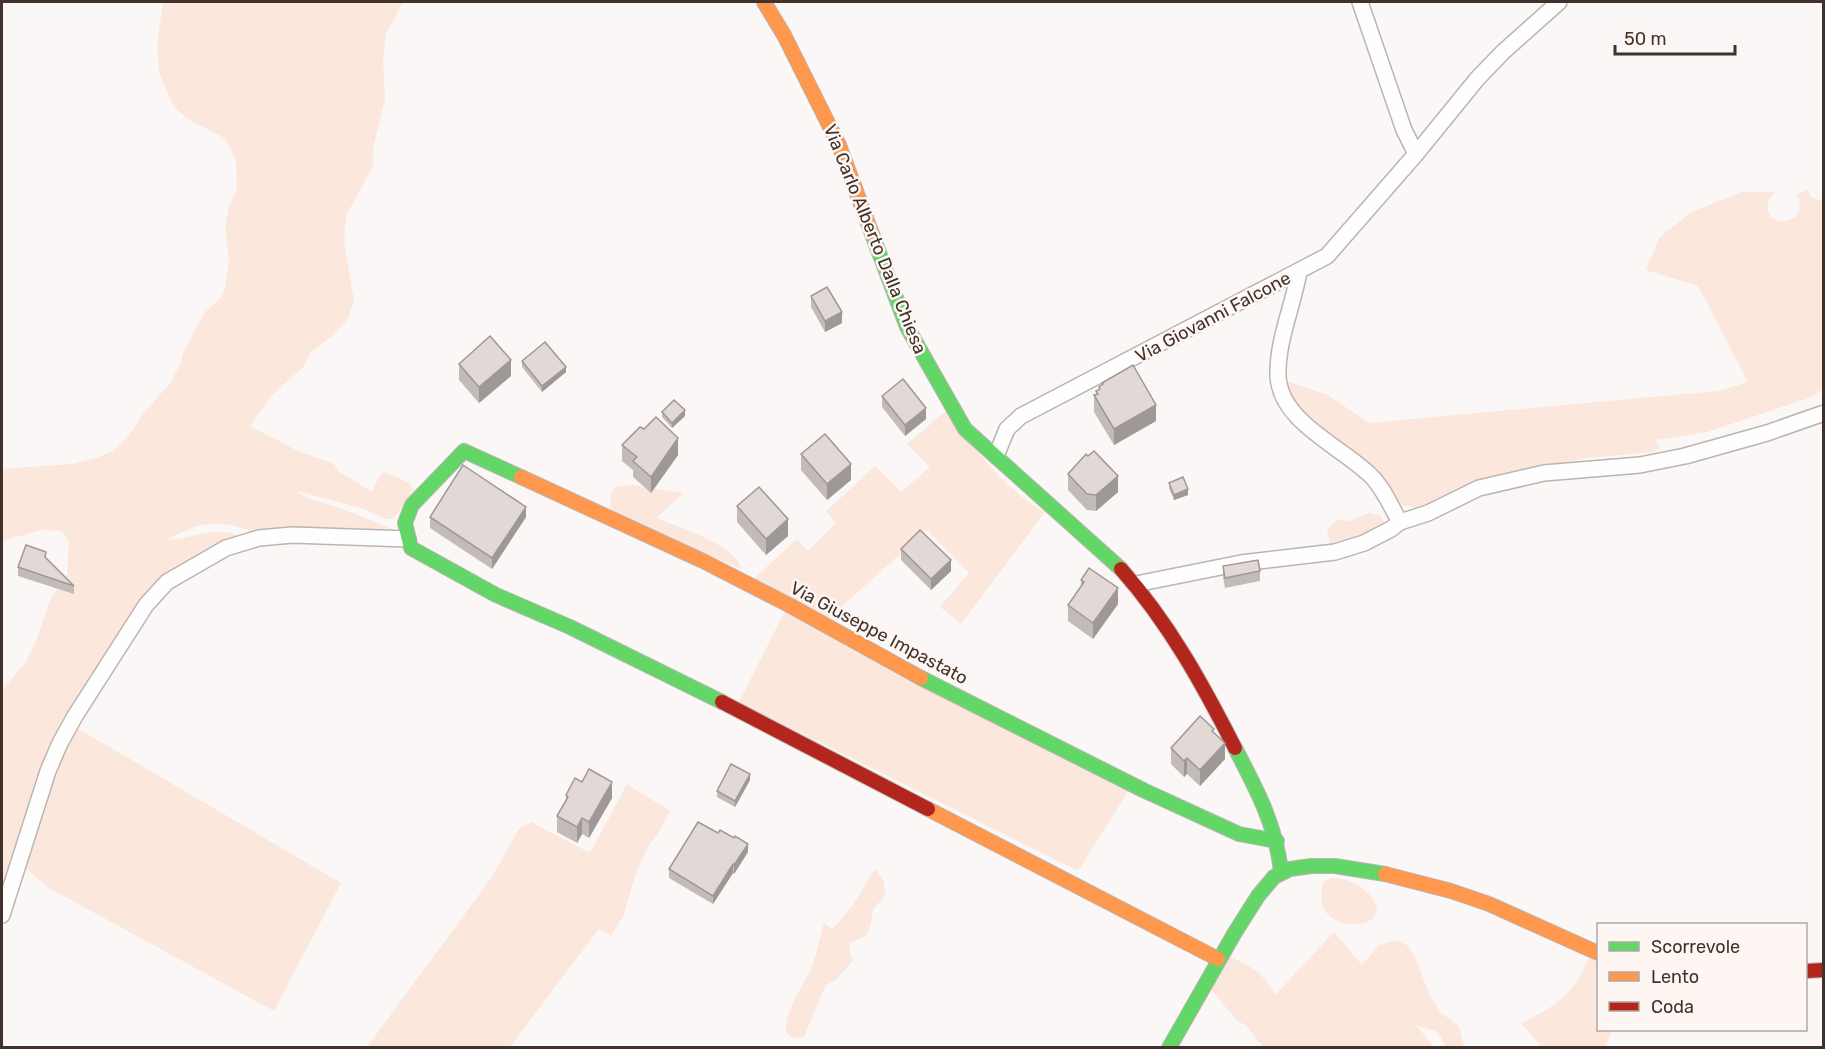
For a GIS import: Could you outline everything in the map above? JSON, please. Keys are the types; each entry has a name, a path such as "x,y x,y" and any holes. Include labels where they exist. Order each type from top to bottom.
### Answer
{"street":[{"name":"Via Carlo Alberto Dalla Chiesa","path":"764,2 784,35 839,145 907,327 921,355 965,429 1114,561 1136,584 1179,643 1216,709 1253,783 1277,841 1281,857 1281,873"},
{"path":"1360,2 1404,130 1416,154"},
{"name":"Via Giovanni Falcone","path":"996,456 1007,429 1021,416 1327,256 1477,80 1503,52 1559,2"},
{"path":"1299,272 1280,348 1279,382 1286,402 1304,423 1372,476 1400,522"},
{"path":"1136,584 1242,563 1335,552 1364,543 1400,522 1428,513 1479,488 1544,473 1640,465 1685,456 1767,434 1824,412"},
{"name":"Via Giuseppe Impastato","path":"408,539 405,523 412,505 464,451 703,561 789,605 915,675 1143,790 1239,834 1277,841"},
{"path":"2,915 48,771 60,742 146,605 167,582 226,548 259,538 292,535 408,539 411,548 496,595 570,627 686,683 1218,959"},
{"path":"1169,1047 1218,959 1264,888 1281,873 1308,867 1332,865 1358,869 1452,892 1505,912 1597,952"},
{"path":"1807,970 1824,970"}],"shaded area":[{"path":"163,2 403,2 386,34 383,60 385,99 373,149 373,166 347,214 344,242 354,300 348,319 331,337 311,352 303,367 272,395 250,426 296,450 334,464 338,471 372,492 380,475 385,472 408,482 414,490 392,519 298,491 304,497 393,529 390,534 256,533 231,525 210,524 200,525 166,540 214,532 232,534 241,538 174,572 80,702 2,904 2,690 25,663 35,644 50,600 67,575 69,542 62,531 41,530 2,541 2,469 72,464 113,451 130,434 142,415 171,382 184,351 205,312 224,293 229,261 225,226 229,206 237,188 236,160 226,139 188,119 173,106 159,73 157,44"},
{"path":"1807,189 1811,197 1823,201 1823,389 1812,397 1707,432 1656,440 1660,448 1654,452 1588,458 1527,469 1418,507 1404,506 1392,496 1317,428 1284,390 1287,381 1328,395 1369,423 1718,391 1748,382 1698,286 1646,270 1659,238 1691,212 1742,192 1776,192 1769,201 1770,216 1775,220 1789,220 1799,212 1800,205 1797,195"},
{"path":"947,410 990,467 1016,492 1045,512 961,624 940,607 969,573 927,530 828,619 751,581 797,539 808,551 836,523 826,511 875,466 901,492 930,467 907,444"},
{"path":"632,485 684,493 656,518 705,538 730,552 738,561 741,569 617,516 610,506 611,493 617,486"},
{"path":"1369,513 1380,516 1387,526 1370,536 1332,547 1327,532 1329,527 1338,520 1350,521"},
{"path":"786,609 1131,787 1078,871 739,702"},
{"path":"72,725 341,883 274,1011 49,888 22,865"},
{"path":"627,784 670,811 647,849 636,873 623,917 611,936 599,929 510,1047 367,1047 492,877 518,830 531,822 590,853"},
{"path":"875,869 884,881 885,895 873,910 866,936 850,943 849,950 853,960 838,978 825,986 804,1037 793,1038 786,1033 789,1014 813,964 824,923 833,929 853,905"},
{"path":"1332,878 1352,882 1365,890 1376,907 1374,917 1365,923 1352,924 1338,921 1327,913 1321,900 1324,881"},
{"path":"1334,932 1362,965 1379,945 1395,940 1407,945 1414,955 1430,996 1441,1013 1459,1026 1464,1047 1446,1047 1438,1032 1416,1025 1434,1047 1263,1047 1246,1025 1237,1021 1209,987 1226,955 1255,970 1271,987 1275,995"},
{"path":"1588,958 1597,962 1597,1031 1612,1031 1606,1047 1542,1047 1521,1023 1554,1005 1570,990 1583,971"}],"building":[{"path":"827,287 842,312 825,321 811,296"},
{"path":"490,336 511,360 479,387 459,364"},
{"path":"545,342 566,367 542,386 522,361"},
{"path":"1133,365 1156,405 1114,429 1094,395 1098,394 1096,391 1100,389 1102,383"},
{"path":"903,379 926,408 905,425 882,396"},
{"path":"674,400 685,410 672,423 662,412"},
{"path":"656,417 678,438 651,477 633,461 637,457 622,445 640,427 644,429"},
{"path":"825,434 851,464 827,484 801,454"},
{"path":"1094,451 1118,476 1096,495 1087,494 1068,474 1086,454 1088,456"},
{"path":"463,465 526,507 492,558 430,517"},
{"path":"1183,477 1188,489 1174,495 1169,483"},
{"path":"759,487 788,519 766,539 737,506"},
{"path":"920,530 951,560 931,579 901,549"},
{"path":"26,545 46,552 45,557 74,586 18,567"},
{"path":"1258,560 1260,571 1225,578 1223,566"},
{"path":"1089,568 1118,588 1093,623 1068,605 1084,582 1081,580"},
{"path":"1200,716 1225,743 1200,770 1187,758 1184,761 1171,748"},
{"path":"731,764 750,774 735,801 717,791"},
{"path":"589,769 612,782 589,822 582,818 577,827 557,816 568,797 566,795 575,778 582,782"},
{"path":"698,822 718,833 720,830 734,838 735,836 748,844 713,896 669,869"}],"traffic: fast":[{"path":"872,234 907,327 965,429 1121,569"},
{"path":"521,477 464,451 412,505 405,523 411,548 496,595 570,627 722,702"},
{"path":"921,678 1143,790 1239,834 1277,841"},
{"path":"1235,748 1258,793 1270,824 1281,873"},
{"path":"1169,1048 1234,934 1258,896 1274,877 1290,869 1311,866 1335,866 1385,874"}],"traffic: slow":[{"path":"764,2 784,35 839,145 872,234"},
{"path":"521,477 703,561 789,605 921,678"},
{"path":"928,809 1218,959"},
{"path":"1385,874 1451,891 1489,904 1597,953"}],"traffic: jam":[{"path":"1121,569 1170,633 1235,748"},
{"path":"722,702 928,809"},
{"path":"1807,971 1824,970"}]}
